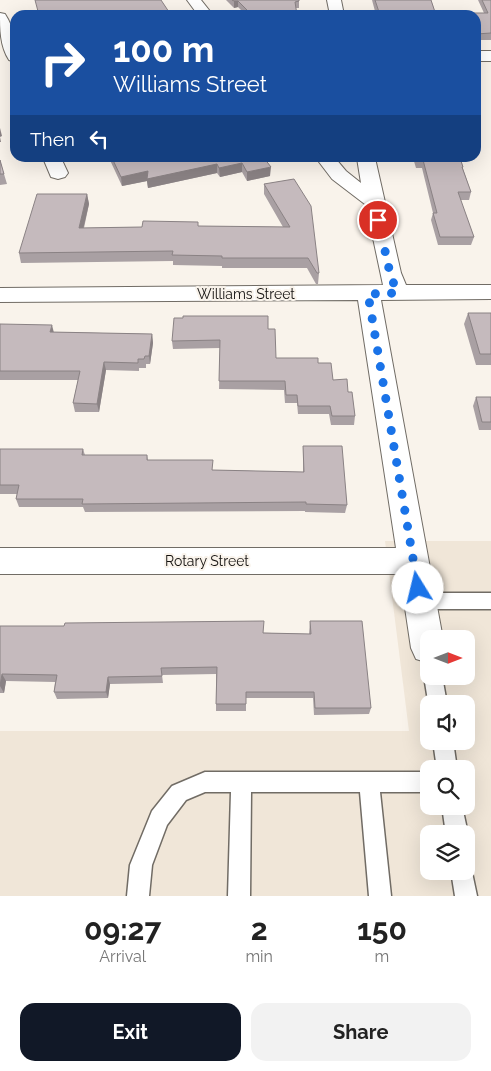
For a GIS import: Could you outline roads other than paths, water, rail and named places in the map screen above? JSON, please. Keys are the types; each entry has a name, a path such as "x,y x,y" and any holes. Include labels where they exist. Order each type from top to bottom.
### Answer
{"street":[{"path":"194,0 202,10"},
{"path":"0,17 10,44"},
{"path":"328,162 339,175 374,202"},
{"path":"367,162 390,273 397,293"},
{"name":"Williams Street","path":"0,295 491,292"},
{"path":"368,294 426,630"},
{"name":"Rotary Street","path":"0,561 414,561"}],"lane":[{"path":"420,601 491,601"},
{"path":"138,896 141,865 159,818 179,793 205,782 420,782"},
{"path":"239,896 241,782"},
{"path":"369,782 380,896"},
{"path":"463,880 466,896"}]}
